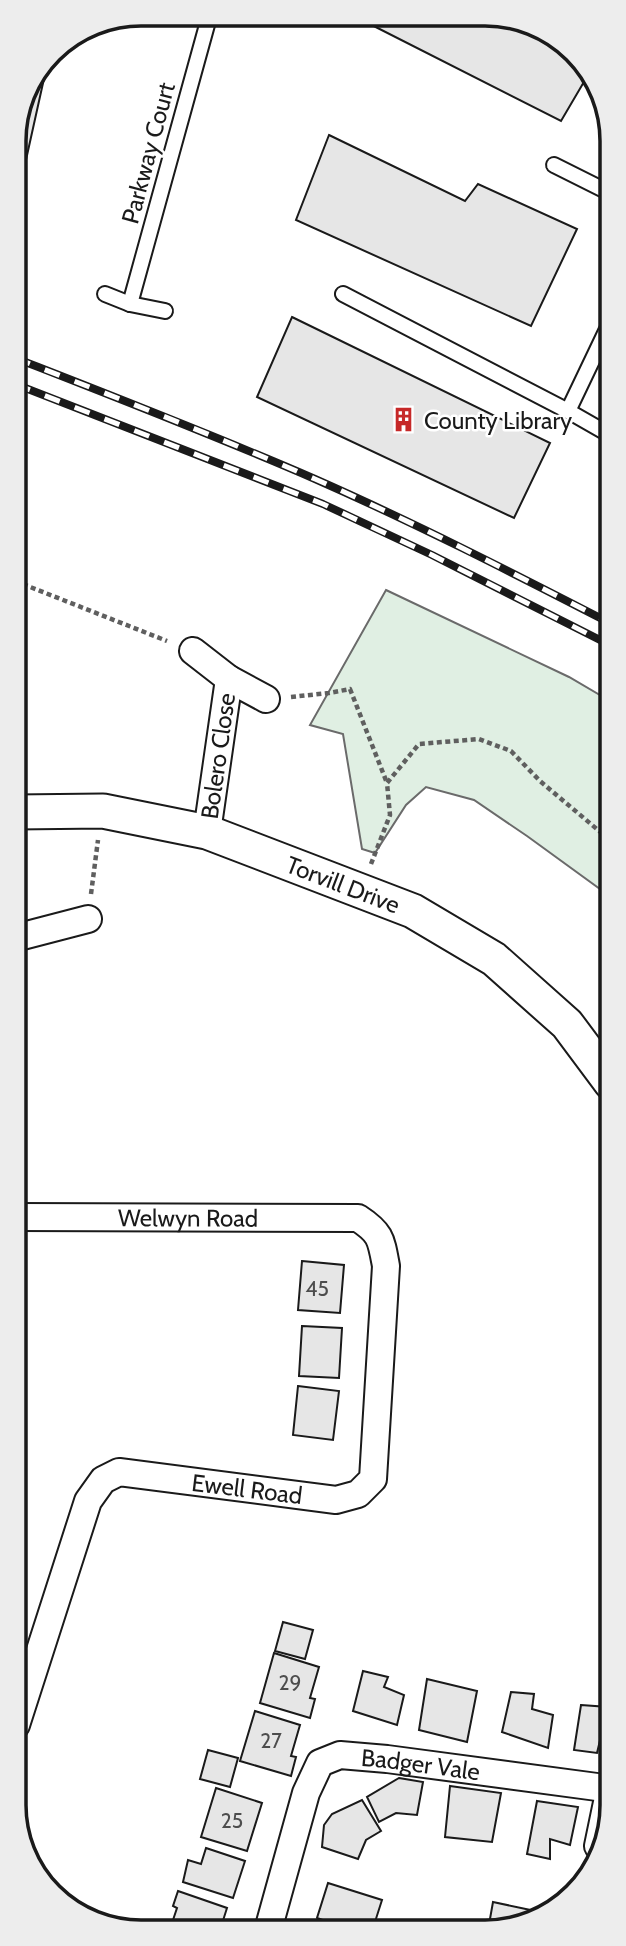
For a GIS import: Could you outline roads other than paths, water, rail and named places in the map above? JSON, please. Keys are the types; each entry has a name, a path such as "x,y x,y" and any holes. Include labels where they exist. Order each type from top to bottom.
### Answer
{"street":[{"name":"Bolero Close","path":"193,652 229,680 266,699"},
{"name":"Bolero Close","path":"207,832 229,680"},
{"name":"Torvill Drive","path":"26,812 103,811 207,832 413,911 494,959 567,1024 600,1068"},
{"path":"26,935 89,919"},
{"name":"Welwyn Road","path":"26,1217 358,1218"},
{"name":"Ewell Road","path":"26,1693 88,1502 103,1480 119,1472 336,1500 358,1494 373,1479 386,1266 382,1245 374,1228 358,1218"},
{"name":"Badger Vale","path":"271,1920 306,1793 320,1763 340,1755 600,1787"}],"lane":[{"name":"Parkway Court","path":"130,304 207,26"},
{"path":"554,165 600,188"},
{"path":"105,294 130,304 165,311"},
{"path":"343,294 600,429"},
{"path":"568,411 600,344"}],"railway":[{"path":"26,362 315,479 427,531 600,618"},
{"path":"26,388 323,504 432,555 600,640"}],"place":[{"name":"County Library","path":"404,420"}]}
